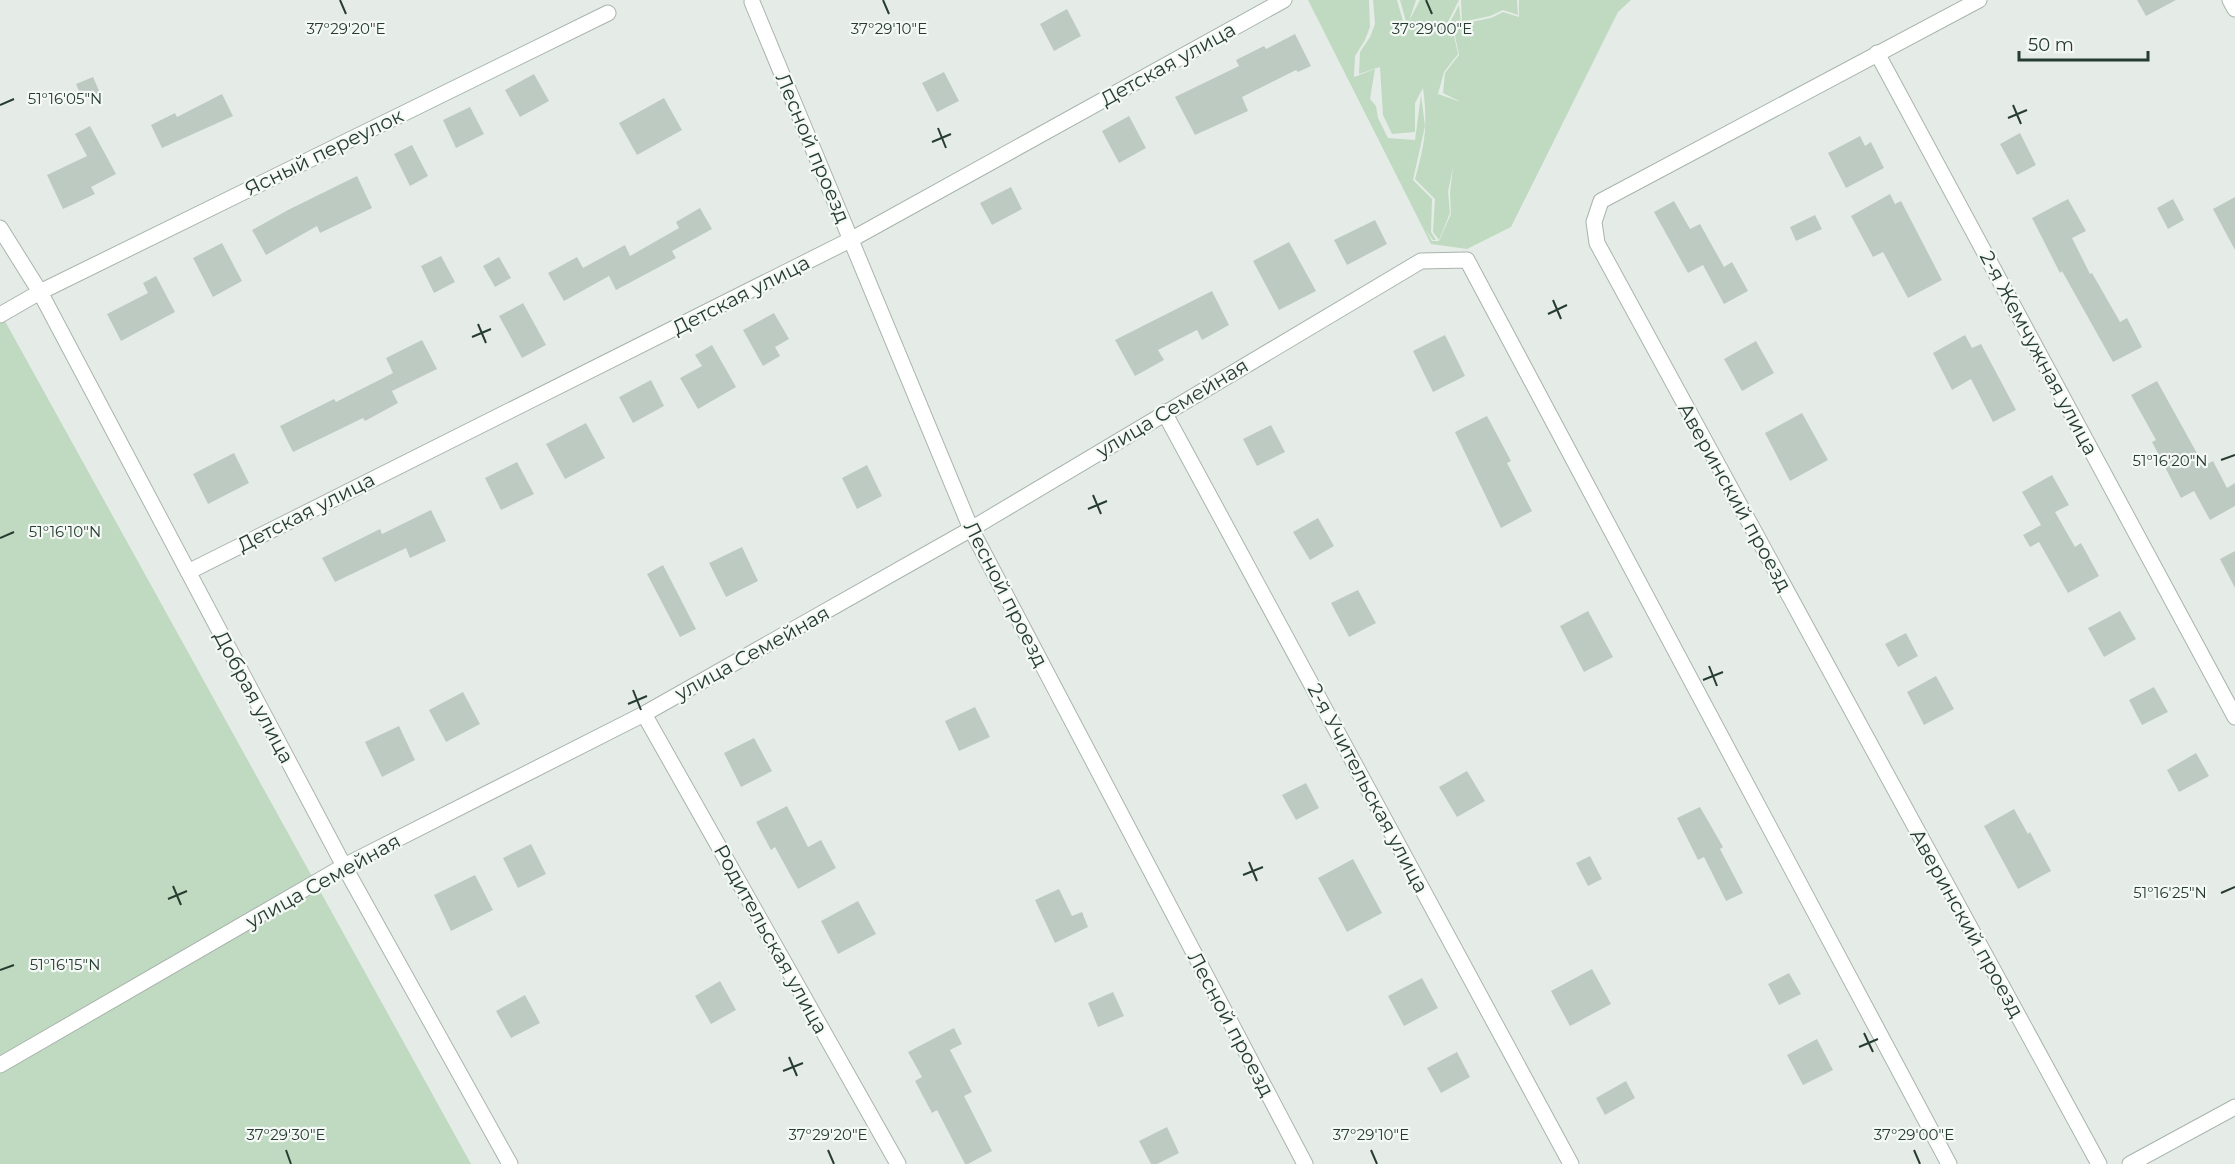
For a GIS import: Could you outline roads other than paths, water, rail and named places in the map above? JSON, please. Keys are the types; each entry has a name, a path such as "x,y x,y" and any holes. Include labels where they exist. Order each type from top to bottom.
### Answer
{"street":[{"name":"Детская улица","path":"188,572 852,239 1284,0"},
{"name":"Аверинский проезд","path":"1978,0 1601,201 1594,222 1597,243 2098,1164"},
{"path":"2230,0 2235,9"},
{"name":"Лесной проезд","path":"752,2 971,529 1305,1164"},
{"name":"Ясный переулок","path":"0,315 40,291 608,13"},
{"name":"2-я Жемчужная улица","path":"1877,53 2235,717"},
{"name":"Добрая улица","path":"0,228 40,291 344,866 510,1164"},
{"name":"улица Семейная","path":"0,1065 344,866 644,714 971,529 1421,261 1467,260 1949,1164"},
{"name":"2-я Учительская улица","path":"1164,412 1571,1164"},
{"name":"Родительская улица","path":"644,714 898,1164"},
{"path":"2130,1164 2235,1107"}]}
